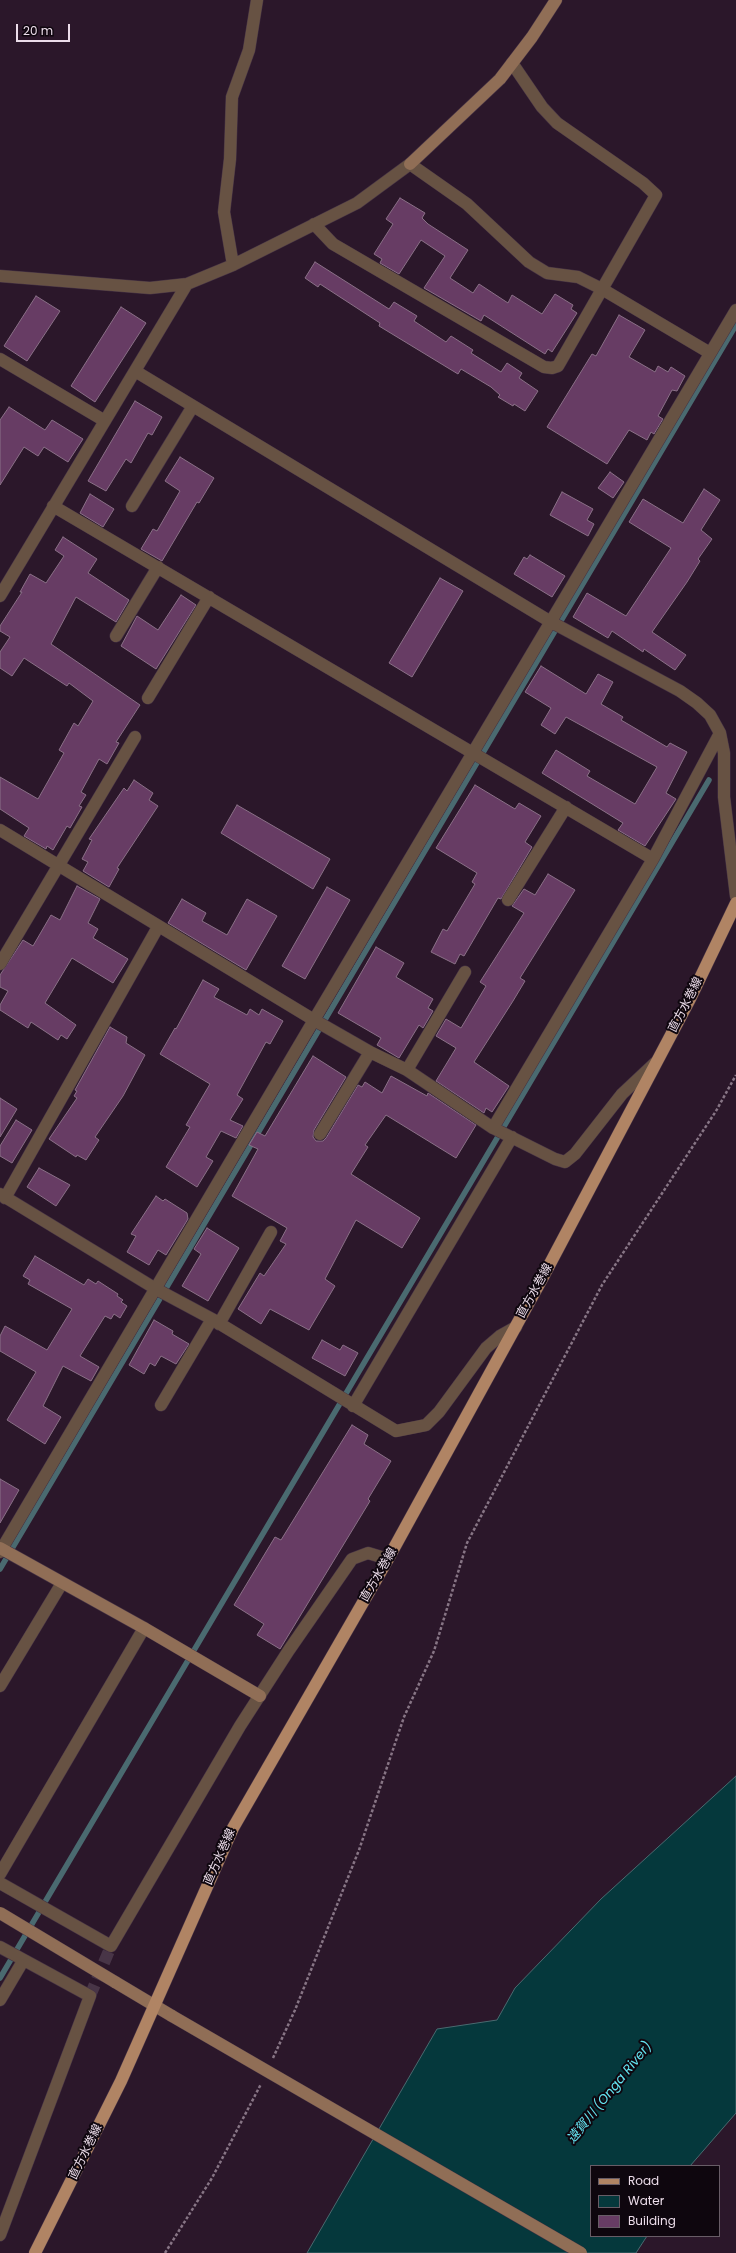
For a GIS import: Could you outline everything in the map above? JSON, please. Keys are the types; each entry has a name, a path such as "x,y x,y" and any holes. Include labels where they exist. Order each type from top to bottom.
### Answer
{"main road":[{"name":"直方水巻線","path":"35,2253 121,2081 233,1828 388,1559 516,1327 658,1060 736,903"}],"street":[{"path":"233,265 224,212 230,159 232,97 249,50 258,0"},
{"path":"0,276 150,288 187,284 233,265 357,202 410,164 467,112 500,78 556,0"},
{"path":"314,224 333,244 544,367 552,368 558,366 563,360 656,195 643,183 557,123 542,107 512,63"},
{"path":"410,164 467,204 529,262 547,273 578,277 602,289 710,353"},
{"path":"0,596 187,284"},
{"path":"260,1696 144,1628 5,1551 161,1292 556,625 710,353 736,310"},
{"path":"0,358 105,421"},
{"path":"135,371 556,625 680,691 710,715 720,733 724,753 724,797 736,896"},
{"path":"132,506 193,406"},
{"path":"53,506 653,858"},
{"path":"116,636 158,567"},
{"path":"148,698 209,598"},
{"path":"347,1401 501,1132 653,858 720,733"},
{"path":"0,964 135,737"},
{"path":"508,900 566,807"},
{"path":"0,830 60,865 158,927 319,1023 370,1052 407,1070 501,1132 565,1162 575,1154 622,1094 658,1060"},
{"path":"158,927 1,1196 161,1292 216,1322 396,1431 426,1425 440,1412 486,1348 500,1336 516,1327"},
{"path":"407,1070 465,972"},
{"path":"320,1134 370,1052"},
{"path":"161,1405 216,1322 271,1232"},
{"path":"0,1884 111,1946 240,1726 289,1650 352,1559 368,1553 388,1559"},
{"path":"0,1686 62,1583"},
{"path":"0,1874 144,1628"},
{"path":"0,1913 154,2006 581,2253"},
{"path":"0,2000 13,1955 90,1996 0,2235"}],"path":[{"path":"272,2059 295,2010 359,1850 404,1717 434,1651 467,1543 602,1285 703,1131 736,1075"},
{"path":"165,2253 212,2178 250,2109 263,2080"}],"water":[{"name":"遠賀川 (Onga River)","path":"736,1776 736,2113 691,2165 590,2165 590,2237 646,2237 636,2253 307,2253 437,2029 497,2020 515,1988 601,1899"}],"building":[{"path":"400,198 425,213 422,218 428,224 468,250 450,278 473,293 479,284 508,303 512,295 542,314 555,294 573,305 571,309 577,313 552,352 548,349 545,354 484,315 481,321 424,288 445,256 421,240 399,274 380,263 382,259 374,254 393,224 386,219"},
{"path":"315,262 389,309 394,302 417,316 414,321 446,342 451,336 473,350 471,353 501,372 507,363 522,373 519,378 538,391 525,411 514,404 513,406 498,397 500,395 491,387 461,369 458,374 379,326 380,323 320,284 318,287 305,278"},
{"path":"36,296 60,311 27,361 4,346"},
{"path":"121,307 146,323 95,402 71,386"},
{"path":"619,315 645,330 629,357 655,372 658,366 668,372 671,367 685,376 677,391 672,390 658,416 663,419 654,434 651,432 647,440 629,430 607,464 547,427 592,354 596,356"},
{"path":"135,401 162,417 152,435 148,433 131,463 126,459 106,491 88,481"},
{"path":"9,407 45,430 52,420 83,439 68,462 44,447 38,456 24,447 0,485 0,420"},
{"path":"180,457 214,478 199,503 197,502 162,561 141,549 153,529 157,531 180,491 165,481"},
{"path":"610,472 624,482 613,498 598,488"},
{"path":"704,489 720,500 701,530 712,539 698,559 700,561 687,582 652,632 686,655 675,670 644,649 643,652 612,631 608,638 573,617 587,593 626,616 671,548 629,522 643,499 683,523"},
{"path":"562,492 593,509 587,520 594,524 588,536 550,515"},
{"path":"90,494 114,509 103,527 80,513"},
{"path":"63,537 97,559 88,573 129,600 116,622 76,597 51,644 140,705 116,742 119,743 107,764 99,759 81,792 86,795 79,806 82,807 70,828 67,826 53,850 47,846 46,849 24,836 29,828 0,809 0,777 38,799 64,753 59,750 74,723 78,726 93,701 69,683 67,686 24,658 12,676 0,668 0,652 10,637 0,631 0,626 22,592 20,592 30,574 46,583 64,556 55,550"},
{"path":"530,555 565,576 552,597 514,574 524,557 527,559"},
{"path":"440,578 463,591 412,677 389,663"},
{"path":"181,595 196,605 156,669 121,646 137,616 158,630"},
{"path":"541,666 586,694 598,674 613,682 601,704 623,717 621,720 667,747 670,743 687,752 666,793 676,799 645,846 618,830 623,823 542,773 556,750 590,771 587,776 635,804 657,767 566,717 555,734 541,725 551,708 525,692"},
{"path":"134,780 153,793 149,800 158,806 117,868 119,869 109,887 83,871 88,862 82,859 92,840 89,839 124,788 127,791"},
{"path":"475,785 515,809 519,803 541,816 525,842 532,847 501,899 498,898 464,956 460,954 455,964 431,952 443,929 447,931 475,884 472,882 477,873 436,848"},
{"path":"237,805 330,859 313,889 221,833"},
{"path":"548,874 575,890 520,978 525,981 474,1062 509,1086 492,1112 486,1108 484,1113 436,1081 456,1048 436,1036 446,1019 461,1028 486,986 480,982 524,913 512,906 524,889 535,895"},
{"path":"77,886 100,899 88,923 98,929 93,938 128,959 113,983 72,958 45,1003 76,1025 67,1039 61,1035 58,1040 31,1022 28,1028 0,1010 0,1005 8,991 0,987 0,975 23,940 33,946 51,915 60,920"},
{"path":"327,887 350,900 305,979 282,966"},
{"path":"182,899 206,913 202,921 227,935 247,899 277,916 246,970 168,923"},
{"path":"376,947 404,963 396,977 433,999 428,1008 433,1011 423,1028 419,1025 399,1058 377,1045 381,1038 338,1013"},
{"path":"203,980 219,989 214,997 247,1015 250,1009 259,1015 262,1009 283,1021 270,1044 266,1042 237,1095 243,1099 230,1120 243,1126 236,1138 221,1131 206,1157 213,1161 197,1187 166,1167 190,1127 186,1125 210,1084 160,1054 175,1028 176,1029"},
{"path":"110,1027 127,1037 126,1043 145,1055 123,1096 95,1137 99,1140 86,1160 77,1155 76,1157 49,1139 77,1098 74,1096 77,1091 75,1090"},
{"path":"313,1056 346,1077 314,1130 313,1137 316,1141 323,1141 326,1138 358,1085 362,1087 365,1082 382,1093 391,1076 427,1096 428,1093 476,1125 456,1158 386,1115 365,1145 368,1147 351,1174 420,1218 402,1248 356,1220 325,1279 335,1286 309,1330 270,1309 261,1324 238,1309 260,1273 264,1276 286,1244 280,1241 287,1228 232,1196 258,1149 249,1145 257,1132 265,1136"},
{"path":"0,1098 17,1109 0,1137"},
{"path":"16,1120 32,1130 12,1163 0,1156 0,1146"},
{"path":"39,1168 70,1185 56,1206 27,1187"},
{"path":"156,1196 163,1201 165,1199 187,1213 188,1219 166,1255 158,1250 149,1265 127,1252 136,1236 131,1234"},
{"path":"207,1228 239,1248 208,1301 182,1286 201,1254 194,1249"},
{"path":"35,1256 84,1285 88,1279 96,1284 98,1281 118,1294 117,1296 123,1300 121,1302 127,1306 120,1318 114,1314 111,1319 105,1316 80,1356 99,1367 91,1381 63,1366 43,1406 61,1417 45,1444 7,1420 36,1372 0,1351 0,1336 5,1326 47,1350 72,1309 28,1284 30,1280 23,1276"},
{"path":"154,1320 173,1331 172,1334 189,1344 176,1364 161,1356 155,1366 150,1363 144,1374 129,1365"},
{"path":"322,1340 340,1350 343,1345 358,1353 345,1376 312,1358"},
{"path":"352,1425 368,1435 364,1444 391,1461 368,1499 370,1501 280,1649 257,1635 264,1624 234,1605 275,1537 281,1540"},
{"path":"0,1479 19,1490 0,1523"}],"waterway":[{"path":"0,1569 736,325"},
{"path":"0,1978 709,780"}],"tunnel":[{"path":"90,1996 111,1946"}]}
